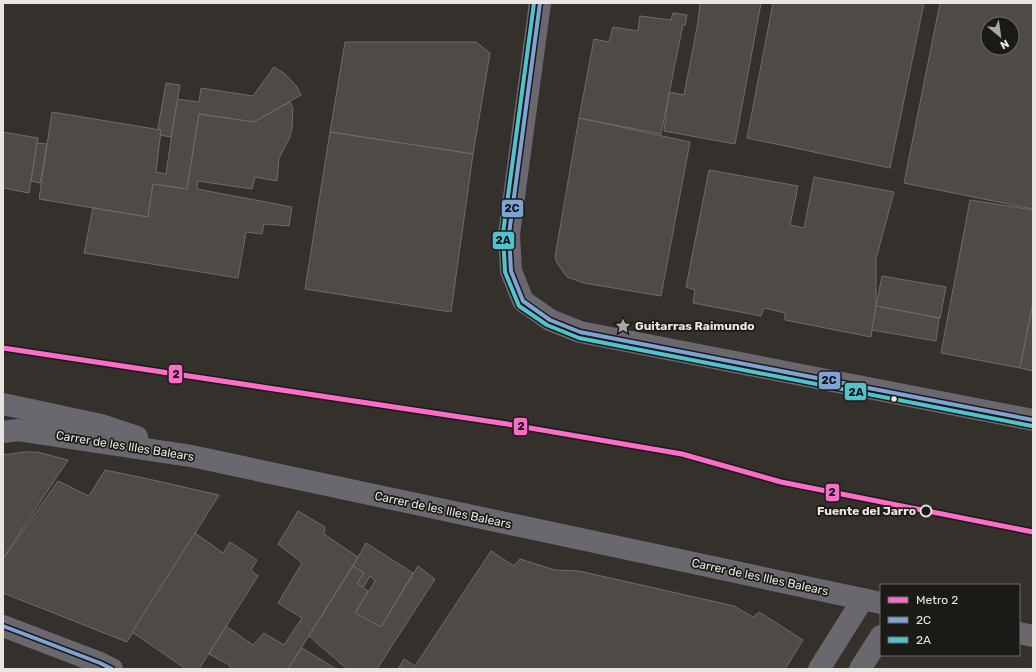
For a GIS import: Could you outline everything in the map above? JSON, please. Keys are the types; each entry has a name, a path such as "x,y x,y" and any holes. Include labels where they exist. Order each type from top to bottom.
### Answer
{"street":[{"path":"540,3 508,234 511,271 524,301 550,320 580,332 1033,420"},
{"path":"3,404 101,425 191,456"},
{"name":"Carrer de les Illes Balears","path":"3,432 18,430 191,456 872,601"},
{"path":"819,669 872,601"},
{"path":"3,626 112,669"},
{"path":"1020,633 1033,636"},
{"path":"860,669 880,638"}],"building":[{"path":"700,3 761,3 735,144 664,131 669,92 684,95 698,22"},
{"path":"773,3 924,3 890,168 747,138"},
{"path":"940,3 1033,3 1033,209 904,183"},
{"path":"673,13 687,15 685,26 683,24 661,134 579,118 594,39 609,42 613,27 638,31 640,16 671,20"},
{"path":"345,42 476,42 490,53 473,154 330,132"},
{"path":"274,67 285,74 297,87 301,95 254,122 199,114 187,189 153,184 148,217 39,199 52,112 161,130 156,172 166,174 177,99 199,102 201,88 253,96"},
{"path":"166,83 180,85 171,137 160,135 161,130 158,128"},
{"path":"290,102 293,108 292,129 289,139 279,158 277,181 255,177 252,189 198,181 197,189 292,207 289,226 264,224 262,234 246,232 238,278 84,253 93,208 148,217 153,184 187,189 199,114 254,122"},
{"path":"579,118 690,142 661,296 584,283 567,277 557,263 555,257"},
{"path":"3,132 38,138 29,193 3,188"},
{"path":"330,132 473,154 451,312 305,289"},
{"path":"37,143 47,144 40,183 31,181"},
{"path":"709,170 798,186 790,225 804,228 814,177 894,192 876,259 876,306 871,337 785,320 785,313 764,308 761,316 693,303 695,290 686,287"},
{"path":"970,200 1033,210 1033,303 1020,368 941,353"},
{"path":"882,276 946,287 940,318 876,306"},
{"path":"1033,303 1033,371 1020,368"},
{"path":"876,306 939,318 936,341 872,330"},
{"path":"37,452 68,460 3,558 3,455"},
{"path":"105,470 219,495 127,642 3,593 3,559 58,481 89,496"},
{"path":"298,511 325,527 324,534 358,557 288,669 228,669 231,666 209,654 226,626 253,645 264,633 284,645 302,618 278,603 302,563 278,544"},
{"path":"195,533 223,553 230,542 257,560 251,570 258,576 199,669 186,669 132,632"},
{"path":"366,543 413,573 381,627 355,613 375,581 370,576 363,588 357,583 364,573 353,566"},
{"path":"491,551 514,566 520,559 555,570 579,571 734,606 753,617 759,612 803,640 785,669 398,669 404,659 415,666"},
{"path":"353,566 364,573 357,583 368,591 355,613 381,627 418,566 435,579 377,669 347,669 309,636"},
{"path":"302,648 336,669 288,669"}],"metro line":[{"name":"2","path":"3,348 507,424 682,454 781,482 1033,532"}],"transit line":[{"name":"2A","path":"534,3 503,233 505,272 519,306 547,325 579,338 1032,426"},
{"name":"2C","path":"540,3 509,234 511,271 523,301 550,320 580,332 1033,420"},
{"name":"2C","path":"3,626 112,669"}],"place":[{"name":"Guitarras Raimundo","path":"623,326"},
{"name":"Fuente del Jarro","path":"926,511"}]}
